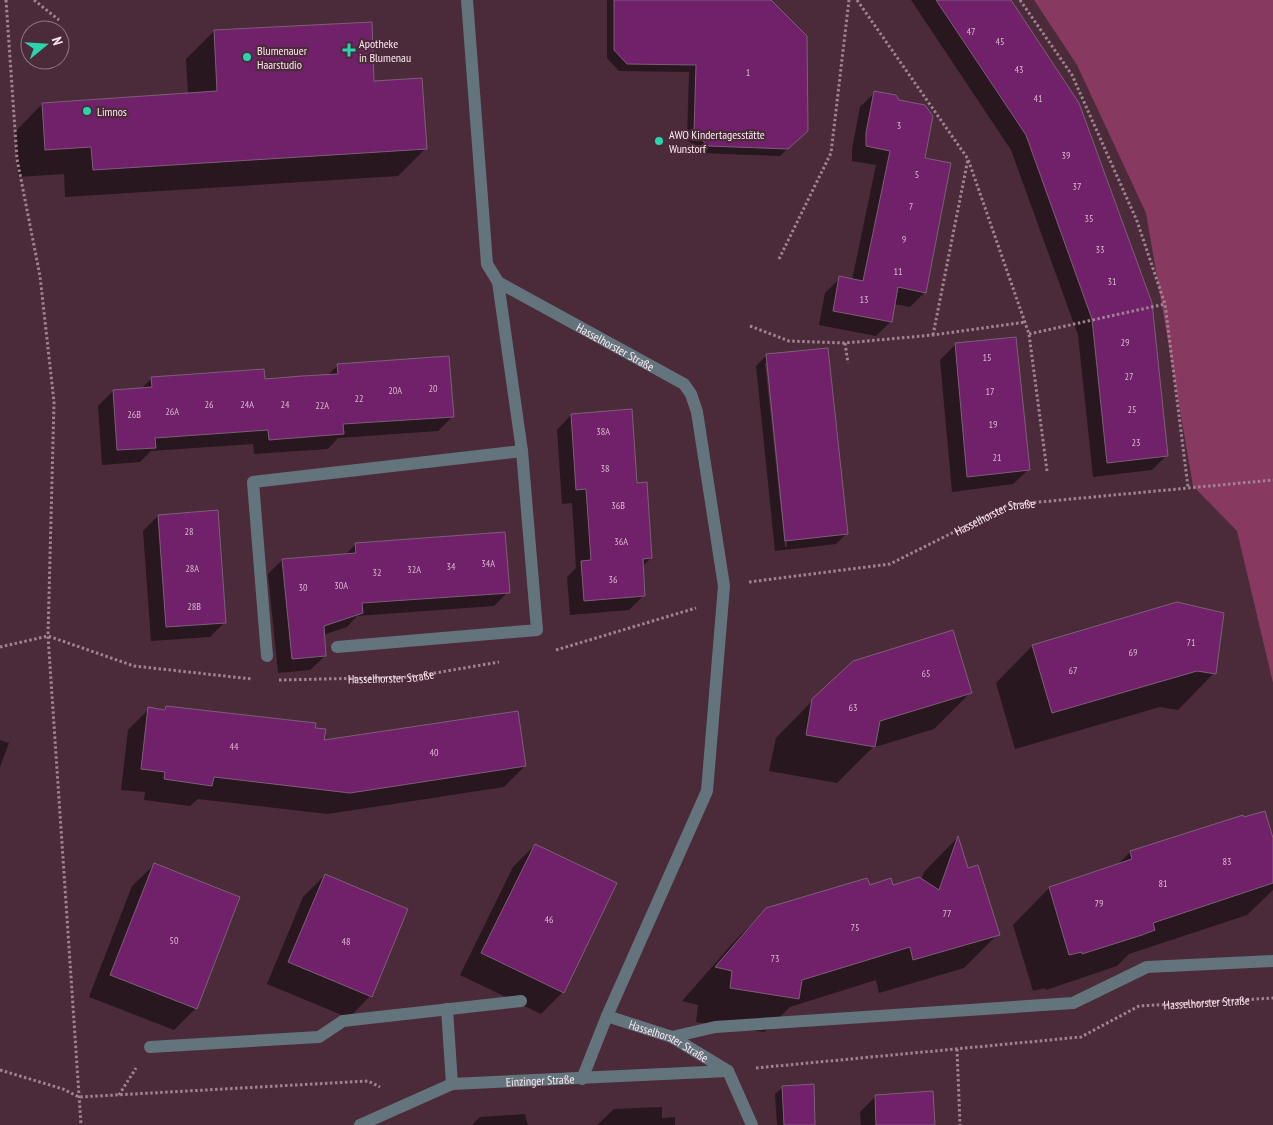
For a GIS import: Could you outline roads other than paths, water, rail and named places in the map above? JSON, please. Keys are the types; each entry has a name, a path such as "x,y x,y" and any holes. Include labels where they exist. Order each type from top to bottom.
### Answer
{"street":[{"path":"337,647 537,630 522,451 498,282 487,264 467,0"},
{"name":"Hasselhorster Straße","path":"498,282 684,384 691,394 697,412 724,586 707,791 607,1016 582,1079"},
{"path":"267,656 253,482 522,451"},
{"path":"672,1037 715,1027 1073,1003 1147,967 1273,960"},
{"path":"150,1047 320,1037 343,1021 521,1001"},
{"path":"447,1009 452,1084"},
{"name":"Hasselhorster Straße","path":"607,1016 672,1037 728,1071"},
{"path":"728,1071 752,1125"},
{"name":"Einzinger Straße","path":"360,1125 452,1084 728,1071"}],"place":[{"name":"Apotheke in Blumenau","path":"349,50"},
{"name":"Blumenauer Haarstudio","path":"247,57"},
{"name":"Limnos","path":"87,111"},
{"name":"AWO Kindertagesstätte Wunstorf","path":"659,141"}]}
